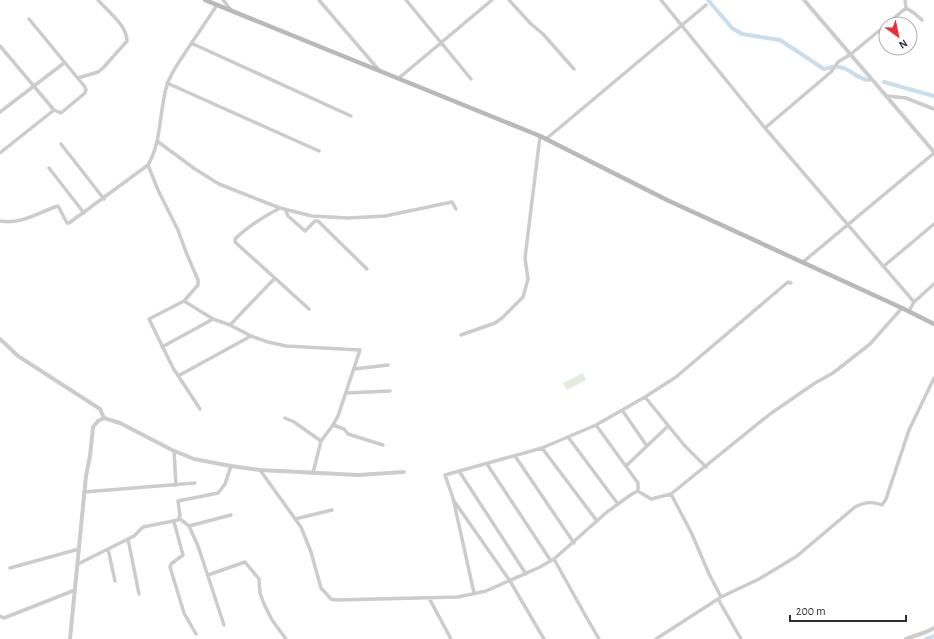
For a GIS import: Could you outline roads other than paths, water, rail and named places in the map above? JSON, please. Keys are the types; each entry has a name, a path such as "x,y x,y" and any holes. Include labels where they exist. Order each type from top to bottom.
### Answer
{"main road":[{"path":"205,0 540,136 667,200 909,311 934,324"}],"street":[{"path":"78,78 98,72 127,41 127,34 121,25 98,0"},
{"path":"222,0 231,10"},
{"path":"319,0 378,69"},
{"path":"406,0 471,79"},
{"path":"399,78 492,0"},
{"path":"509,0 531,24 543,34 574,70"},
{"path":"661,0 765,128 914,302"},
{"path":"803,262 934,152 852,54 804,0"},
{"path":"905,0 906,8"},
{"path":"0,221 11,222 24,219 58,206 68,224 104,199 148,165 153,156 157,141 162,105 167,84 176,66 217,5"},
{"path":"546,139 706,5"},
{"path":"906,8 922,20"},
{"path":"896,16 906,8"},
{"path":"0,46 33,86 58,113 61,113 85,93 85,87 29,19"},
{"path":"765,128 831,72 838,62 852,54 878,32"},
{"path":"191,43 351,116"},
{"path":"0,112 64,63"},
{"path":"167,84 319,150"},
{"path":"887,96 906,98 934,108"},
{"path":"0,153 54,110"},
{"path":"461,335 495,323 523,297 528,279 525,258 540,136"},
{"path":"157,141 195,169 220,184 280,208 312,216 348,218 385,216 452,202 456,209"},
{"path":"61,144 104,199"},
{"path":"148,165 158,190 178,230 198,280 198,285 184,301 149,319 178,376 200,409"},
{"path":"49,168 84,213"},
{"path":"280,208 249,227 235,239 236,244 309,309"},
{"path":"285,209 288,216 305,231 315,221 318,221 367,269"},
{"path":"884,266 934,224"},
{"path":"230,326 275,278"},
{"path":"474,593 453,498 445,475 542,448 596,425 676,378 788,282 791,283"},
{"path":"909,311 914,302 934,284"},
{"path":"184,301 213,319 250,336 268,342 286,346 359,350 361,352 338,416 321,441 313,473"},
{"path":"638,491 651,499 671,494 770,414 815,383 833,373 870,344 902,308"},
{"path":"162,347 213,319"},
{"path":"178,376 250,336"},
{"path":"0,339 18,356 100,409 104,418"},
{"path":"354,369 388,365"},
{"path":"656,639 720,598 759,579 797,556 855,506 874,502 882,505 886,500 909,430 934,378"},
{"path":"346,393 390,392"},
{"path":"645,397 684,445 706,467"},
{"path":"622,410 647,446"},
{"path":"70,639 84,492 93,427 98,421 104,418 120,423 174,451 194,459 232,466 260,470 358,475 404,472"},
{"path":"285,418 294,422 321,441"},
{"path":"333,425 344,429 348,434 383,445"},
{"path":"596,425 638,483 638,491"},
{"path":"626,466 668,426"},
{"path":"568,437 618,504"},
{"path":"542,448 597,522"},
{"path":"174,451 176,484"},
{"path":"515,456 574,543"},
{"path":"487,464 552,560 600,639"},
{"path":"224,625 208,575 189,526 180,519 178,501 218,493 225,484 232,466"},
{"path":"260,470 301,527 311,552 321,588 331,599 336,600 458,597 486,590 526,574 552,560 574,543 618,504 638,491"},
{"path":"459,471 526,574"},
{"path":"84,492 195,483"},
{"path":"671,494 692,534 720,598 741,639"},
{"path":"453,498 510,581 544,639"},
{"path":"295,519 332,510"},
{"path":"189,526 231,515"},
{"path":"78,564 134,536 143,527 174,522 180,519"},
{"path":"174,522 183,555 171,564 170,567 184,613 196,634"},
{"path":"128,539 139,594"},
{"path":"10,568 79,549"},
{"path":"108,549 115,581"},
{"path":"208,575 244,562 259,579 260,593 264,604 272,620 286,639"},
{"path":"0,616 4,618 75,590"},
{"path":"429,598 451,639"},
{"path":"906,639 934,628"}],"waterway":[{"path":"708,0 732,28 742,34 780,40 824,69 832,67"},
{"path":"838,67 846,69 861,78 869,80"},
{"path":"884,82 934,96"},
{"path":"926,639 934,636"}]}
